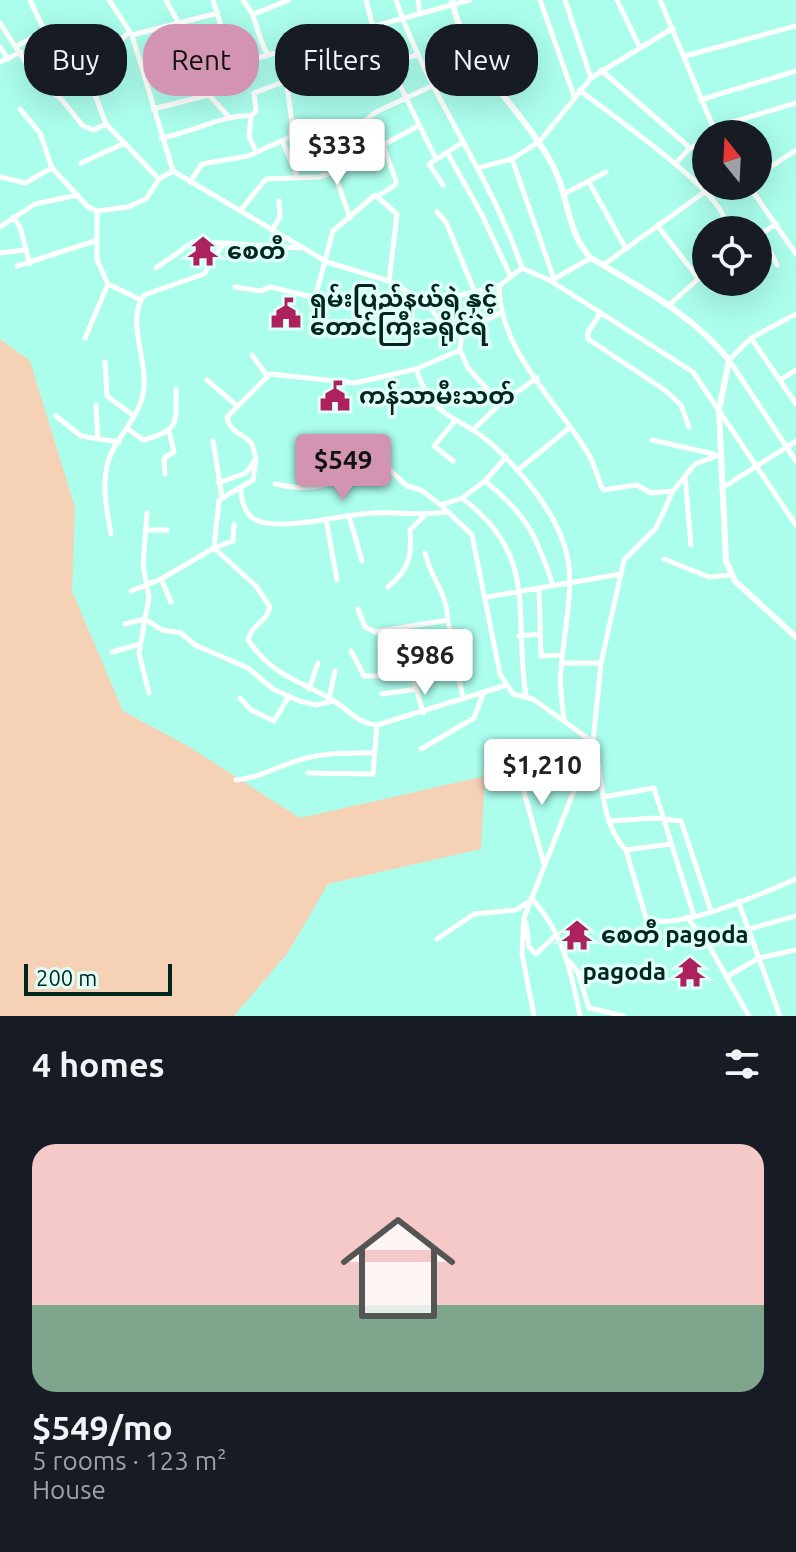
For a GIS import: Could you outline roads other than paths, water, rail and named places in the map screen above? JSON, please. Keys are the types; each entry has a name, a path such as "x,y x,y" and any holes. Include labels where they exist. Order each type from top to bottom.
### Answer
{"street":[{"path":"30,0 40,24"},
{"path":"109,0 130,34 143,68"},
{"path":"213,0 226,42 239,63 275,53"},
{"path":"243,0 254,14 258,40 268,55"},
{"path":"254,14 289,0"},
{"path":"366,0 370,24"},
{"path":"396,0 425,72"},
{"path":"418,0 420,14"},
{"path":"382,24 470,0"},
{"path":"540,0 577,93 692,179"},
{"path":"565,0 591,78"},
{"path":"617,0 639,46"},
{"path":"660,0 709,120"},
{"path":"170,2 178,22"},
{"path":"453,3 468,44 540,141 566,193 575,235 591,258 669,305 708,334 729,360 796,461"},
{"path":"173,24 218,13"},
{"path":"0,23 35,77 62,100 83,126 94,130 106,124"},
{"path":"685,56 796,26"},
{"path":"478,168 512,159 540,141 591,78 673,28"},
{"path":"127,37 143,32"},
{"path":"0,62 24,45"},
{"path":"0,47 8,59"},
{"path":"409,57 416,55"},
{"path":"601,70 690,148 675,164"},
{"path":"700,100 796,71"},
{"path":"256,152 249,136 251,116 256,111 254,93 275,85"},
{"path":"190,182 202,164 256,152 283,142 292,133 332,135 355,129 425,89"},
{"path":"153,109 209,95 229,117"},
{"path":"96,96 106,124 159,179"},
{"path":"150,96 173,171 190,182 327,262 389,281 427,303 445,328 462,332 502,312"},
{"path":"288,96 292,133"},
{"path":"403,96 436,159"},
{"path":"438,96 508,227 522,268 552,280 695,375 796,525"},
{"path":"746,120 796,103"},
{"path":"20,109 40,133 52,168 88,207 97,211 128,207 146,199 159,179 173,171"},
{"path":"161,138 204,129 229,117 251,116"},
{"path":"315,298 333,231 373,197 396,184 383,145 368,119"},
{"path":"240,211 266,179 334,172 418,126"},
{"path":"283,142 298,178"},
{"path":"443,185 429,164 463,142"},
{"path":"81,163 125,143"},
{"path":"772,166 796,150"},
{"path":"447,152 482,215 510,275"},
{"path":"512,159 552,280"},
{"path":"0,177 25,183 52,168"},
{"path":"334,172 350,218"},
{"path":"566,193 590,184 606,172"},
{"path":"590,184 626,249"},
{"path":"0,227 47,200 78,195"},
{"path":"377,197 397,214 389,281"},
{"path":"603,265 693,200"},
{"path":"713,200 725,216"},
{"path":"759,200 796,254"},
{"path":"272,230 280,217 279,201"},
{"path":"97,211 95,241 98,265 108,284 141,300"},
{"path":"437,212 446,222 474,290"},
{"path":"13,217 30,264"},
{"path":"772,227 776,224"},
{"path":"657,225 692,270"},
{"path":"17,266 95,241"},
{"path":"156,268 193,242 302,248"},
{"path":"111,534 105,484 107,465 128,429 145,384 138,326 141,300 144,295 204,274 224,243"},
{"path":"0,253 25,250"},
{"path":"772,256 777,265"},
{"path":"552,280 591,258"},
{"path":"427,303 499,286 522,268"},
{"path":"85,338 108,284"},
{"path":"669,305 692,284"},
{"path":"499,286 502,312 525,362 589,456 603,490 637,485 651,493 673,491"},
{"path":"235,287 261,291 270,287 419,322"},
{"path":"600,314 588,332 588,339 666,391 681,405 689,427"},
{"path":"796,314 751,338 729,360 719,410 723,537 730,575 796,637"},
{"path":"462,332 460,350 468,368 500,404"},
{"path":"751,338 796,404"},
{"path":"222,497 253,480 256,459 250,440 237,435 227,417 267,376 355,383 416,369 460,350"},
{"path":"252,355 267,376"},
{"path":"105,362 107,396 134,416"},
{"path":"416,369 424,393 454,422 473,430 518,470 542,500 561,541 569,566 562,655 564,721"},
{"path":"780,380 796,370"},
{"path":"473,430 500,404 537,378"},
{"path":"207,380 236,405"},
{"path":"128,429 143,440 169,431 176,423 176,389"},
{"path":"96,405 98,439"},
{"path":"56,416 74,432 120,442"},
{"path":"453,461 434,446 454,422"},
{"path":"518,470 569,428"},
{"path":"165,474 164,458 174,452 169,431"},
{"path":"652,440 719,455"},
{"path":"213,441 222,497 216,516 214,548"},
{"path":"721,489 796,441"},
{"path":"340,453 390,470 407,486 421,490 441,505 472,535 487,597 500,674 513,694 526,696 593,742 610,821 626,850 646,918 656,923 690,917 796,879"},
{"path":"534,1016 522,954 524,918 593,742 601,663 621,574 629,552 656,528 673,491 685,475 705,458 719,455"},
{"path":"275,484 293,488 335,481 344,474 348,456"},
{"path":"441,505 462,498 485,481 506,457"},
{"path":"218,483 246,473 256,459"},
{"path":"685,475 691,545"},
{"path":"485,481 519,510 533,533 553,585"},
{"path":"241,489 241,500 251,517 260,522 375,513 424,516 447,512"},
{"path":"462,498 503,538 519,592 519,636 526,696"},
{"path":"147,513 143,566 148,586 140,644 149,693"},
{"path":"349,516 362,561"},
{"path":"388,587 406,571 410,562 410,530 424,516"},
{"path":"326,519 337,580"},
{"path":"131,591 148,586 214,548 233,541 234,524"},
{"path":"146,530 167,530"},
{"path":"214,548 256,586 270,607 268,615 252,628 248,640 282,676 331,700 359,721 377,725 507,685"},
{"path":"425,553 429,569 446,596 463,699"},
{"path":"664,559 709,577 730,575"},
{"path":"487,597 621,574"},
{"path":"161,579 171,602"},
{"path":"539,588 541,656 562,655"},
{"path":"358,609 365,627 375,632 448,620"},
{"path":"125,624 145,619 162,630 181,633 195,645 248,668 273,689 289,696 316,705 331,700"},
{"path":"519,636 540,634"},
{"path":"112,652 140,644"},
{"path":"351,651 364,676 410,675 416,679 423,713"},
{"path":"309,689 318,663"},
{"path":"562,663 601,663"},
{"path":"331,700 335,671"},
{"path":"382,694 417,689"},
{"path":"421,749 474,718 483,693"},
{"path":"240,698 251,710 274,721 289,696"},
{"path":"308,773 371,775 377,725"},
{"path":"236,780 263,777 294,761 321,754 373,753"},
{"path":"514,756 544,865"},
{"path":"603,797 654,788 690,917 749,1016"},
{"path":"610,821 681,821 711,911"},
{"path":"626,850 671,844"},
{"path":"530,900 557,934 566,957 580,1016"},
{"path":"437,939 474,914 516,910 530,900"},
{"path":"738,901 780,1016"},
{"path":"709,946 749,929 796,916"},
{"path":"524,918 529,947 536,954 557,934"},
{"path":"726,977 759,958 796,950"},
{"path":"566,957 578,972 589,1008 624,1016"}],"place":[{"name":"စေတီ","path":"203,251"},
{"name":"ရှမ်းပြည်နယ်ရဲ နှင့် တောင်ကြီးခရိုင်ရဲ","path":"286,313"},
{"name":"ကန်သာမီးသတ်","path":"335,396"},
{"name":"စေတီ pagoda","path":"577,935"},
{"name":"pagoda","path":"690,972"}]}
